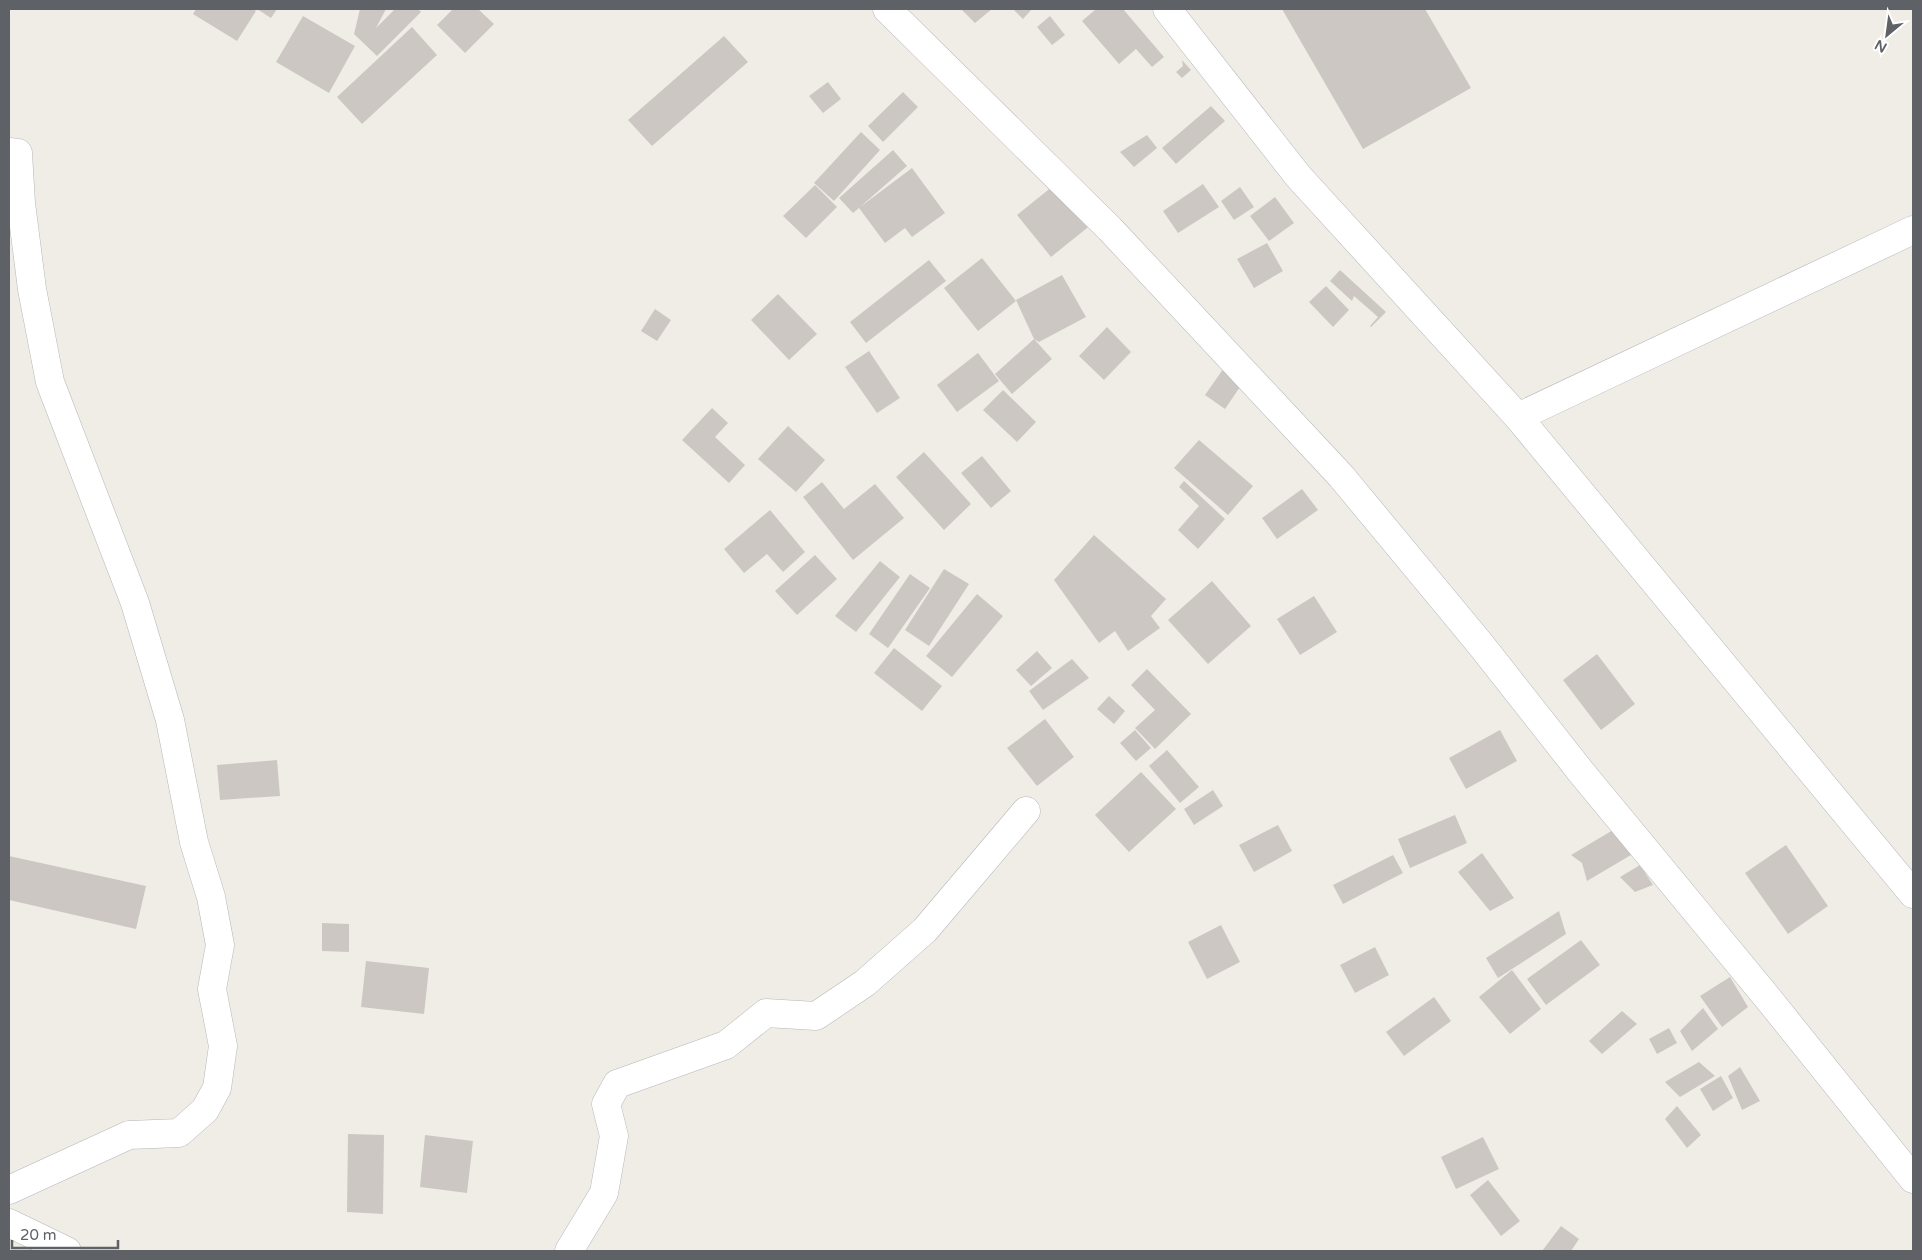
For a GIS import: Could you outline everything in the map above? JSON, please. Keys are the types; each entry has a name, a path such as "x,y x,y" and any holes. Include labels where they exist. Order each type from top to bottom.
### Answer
{"street":[{"path":"887,9 1110,229 1341,476 1482,645 1581,772 1766,996 1913,1179"},
{"path":"1167,9 1298,176 1518,417 1913,894"},
{"path":"9,152 18,153 32,288 50,382 135,603 170,720 194,842 211,897 220,945 212,989 223,1046 217,1088 205,1110 179,1134 129,1135 9,1190"},
{"path":"1518,417 1913,230"},
{"path":"569,1251 604,1193 614,1136 606,1104 617,1084 726,1045 766,1013 816,1016 865,983 925,930 1026,811"},
{"path":"9,1224 67,1251"}],"building":[{"path":"196,9 253,9 256,11 237,41 193,14"},
{"path":"257,9 277,9 271,18"},
{"path":"360,9 386,9 376,28 395,9 418,9 421,12 377,56 354,34"},
{"path":"453,9 478,9 494,24 465,53 437,25"},
{"path":"961,9 992,9 975,23"},
{"path":"1013,9 1032,9 1023,19"},
{"path":"1096,9 1123,9 1164,57 1152,67 1136,49 1119,64 1082,21"},
{"path":"1282,9 1425,9 1471,88 1363,149"},
{"path":"303,16 355,46 329,93 276,62"},
{"path":"1050,16 1065,35 1052,45 1037,27"},
{"path":"412,27 437,55 362,124 337,97"},
{"path":"724,36 748,62 652,146 628,120"},
{"path":"1182,60 1191,70 1182,78 1176,72 1183,66"},
{"path":"828,82 841,99 823,113 809,96"},
{"path":"903,92 918,107 883,142 868,126"},
{"path":"1211,106 1225,121 1176,164 1162,148"},
{"path":"861,132 880,150 834,201 814,183"},
{"path":"1147,135 1157,148 1134,167 1120,152"},
{"path":"893,150 907,166 860,207 912,168 945,213 912,237 905,228 885,243 859,208 853,213 839,198"},
{"path":"1058,182 1092,224 1051,257 1017,215"},
{"path":"1203,184 1219,207 1178,233 1163,211"},
{"path":"815,185 837,207 806,238 783,216"},
{"path":"1240,187 1254,207 1234,220 1221,201"},
{"path":"1275,197 1294,223 1269,241 1250,216"},
{"path":"1267,243 1283,271 1254,288 1237,259"},
{"path":"982,258 1016,301 978,331 944,288"},
{"path":"929,260 946,281 866,343 850,322"},
{"path":"1340,270 1386,312 1371,327 1378,317 1354,296 1352,301 1330,281"},
{"path":"1062,275 1086,317 1039,342 1034,339 1016,300"},
{"path":"1326,286 1349,310 1333,327 1309,302"},
{"path":"778,294 817,334 789,360 751,320"},
{"path":"655,309 671,320 657,341 641,331"},
{"path":"1107,327 1131,352 1104,380 1079,356"},
{"path":"1034,339 1052,359 1012,394 995,374"},
{"path":"869,351 900,398 877,413 845,367"},
{"path":"978,353 999,381 957,412 937,385"},
{"path":"1226,365 1242,384 1225,409 1205,395"},
{"path":"1003,390 1036,422 1017,442 983,410"},
{"path":"712,408 728,423 715,437 745,465 729,483 682,440"},
{"path":"788,426 825,460 796,492 758,459"},
{"path":"1199,440 1253,486 1228,515 1174,468"},
{"path":"924,452 971,504 944,530 896,477"},
{"path":"982,456 1011,491 991,508 961,473"},
{"path":"1184,481 1225,519 1198,549 1178,530 1199,506 1179,487"},
{"path":"822,482 844,509 875,484 904,518 853,560 803,497"},
{"path":"1302,489 1318,510 1277,539 1262,518"},
{"path":"770,510 805,552 783,572 767,554 744,573 724,549"},
{"path":"1094,535 1166,599 1151,616 1160,628 1128,651 1115,631 1099,643 1054,580"},
{"path":"815,555 837,579 797,615 775,591"},
{"path":"880,561 900,577 856,632 835,616"},
{"path":"944,569 969,584 929,646 905,630"},
{"path":"910,574 930,588 888,648 869,634"},
{"path":"1212,581 1251,626 1208,664 1168,620"},
{"path":"977,594 1003,616 952,677 926,656"},
{"path":"1314,596 1337,632 1300,655 1277,619"},
{"path":"894,648 942,686 922,711 874,673"},
{"path":"1037,651 1052,668 1031,686 1016,670"},
{"path":"1597,654 1635,704 1601,730 1563,680"},
{"path":"1072,659 1089,678 1043,710 1029,691"},
{"path":"1147,669 1191,714 1155,749 1135,728 1155,710 1131,685"},
{"path":"1109,696 1125,711 1114,724 1097,709"},
{"path":"1045,719 1074,757 1037,786 1007,748"},
{"path":"1135,730 1151,748 1136,761 1120,743"},
{"path":"1500,730 1517,761 1466,789 1449,758"},
{"path":"1167,750 1199,787 1180,803 1149,766"},
{"path":"277,760 280,796 220,800 217,765"},
{"path":"1141,772 1176,809 1129,852 1095,815"},
{"path":"1213,790 1223,806 1194,825 1184,809"},
{"path":"1455,815 1467,843 1410,868 1398,839"},
{"path":"1278,825 1292,851 1254,872 1239,845"},
{"path":"1613,830 1627,836 1631,855 1587,881 1582,863 1571,855"},
{"path":"1786,845 1828,906 1788,934 1745,873"},
{"path":"1482,853 1514,898 1490,911 1458,872"},
{"path":"1393,855 1403,873 1343,904 1333,885"},
{"path":"9,856 146,886 136,929 9,900"},
{"path":"1640,865 1653,885 1635,892 1620,877"},
{"path":"1559,911 1566,934 1498,978 1486,958"},
{"path":"322,923 349,924 349,952 322,951"},
{"path":"1221,925 1240,962 1207,979 1188,942"},
{"path":"1581,940 1600,965 1546,1005 1527,979"},
{"path":"1375,947 1389,975 1355,993 1340,965"},
{"path":"366,961 429,968 424,1014 361,1007"},
{"path":"1512,970 1541,1009 1510,1034 1479,997"},
{"path":"1730,977 1748,1007 1722,1027 1700,996"},
{"path":"1434,997 1451,1021 1404,1056 1386,1032"},
{"path":"1703,1008 1718,1029 1692,1051 1680,1031"},
{"path":"1622,1011 1637,1024 1602,1054 1589,1041"},
{"path":"1669,1028 1677,1043 1657,1054 1649,1039"},
{"path":"1699,1062 1715,1076 1680,1097 1665,1082"},
{"path":"1740,1067 1760,1101 1742,1110 1728,1076"},
{"path":"1721,1076 1733,1098 1713,1111 1700,1089"},
{"path":"1677,1106 1701,1135 1687,1148 1665,1119"},
{"path":"348,1134 384,1135 383,1214 347,1212"},
{"path":"425,1135 473,1141 467,1193 420,1187"},
{"path":"1483,1137 1499,1169 1456,1189 1441,1157"},
{"path":"1488,1180 1520,1221 1501,1236 1470,1195"},
{"path":"1561,1226 1579,1239 1571,1251 1542,1251"}]}
